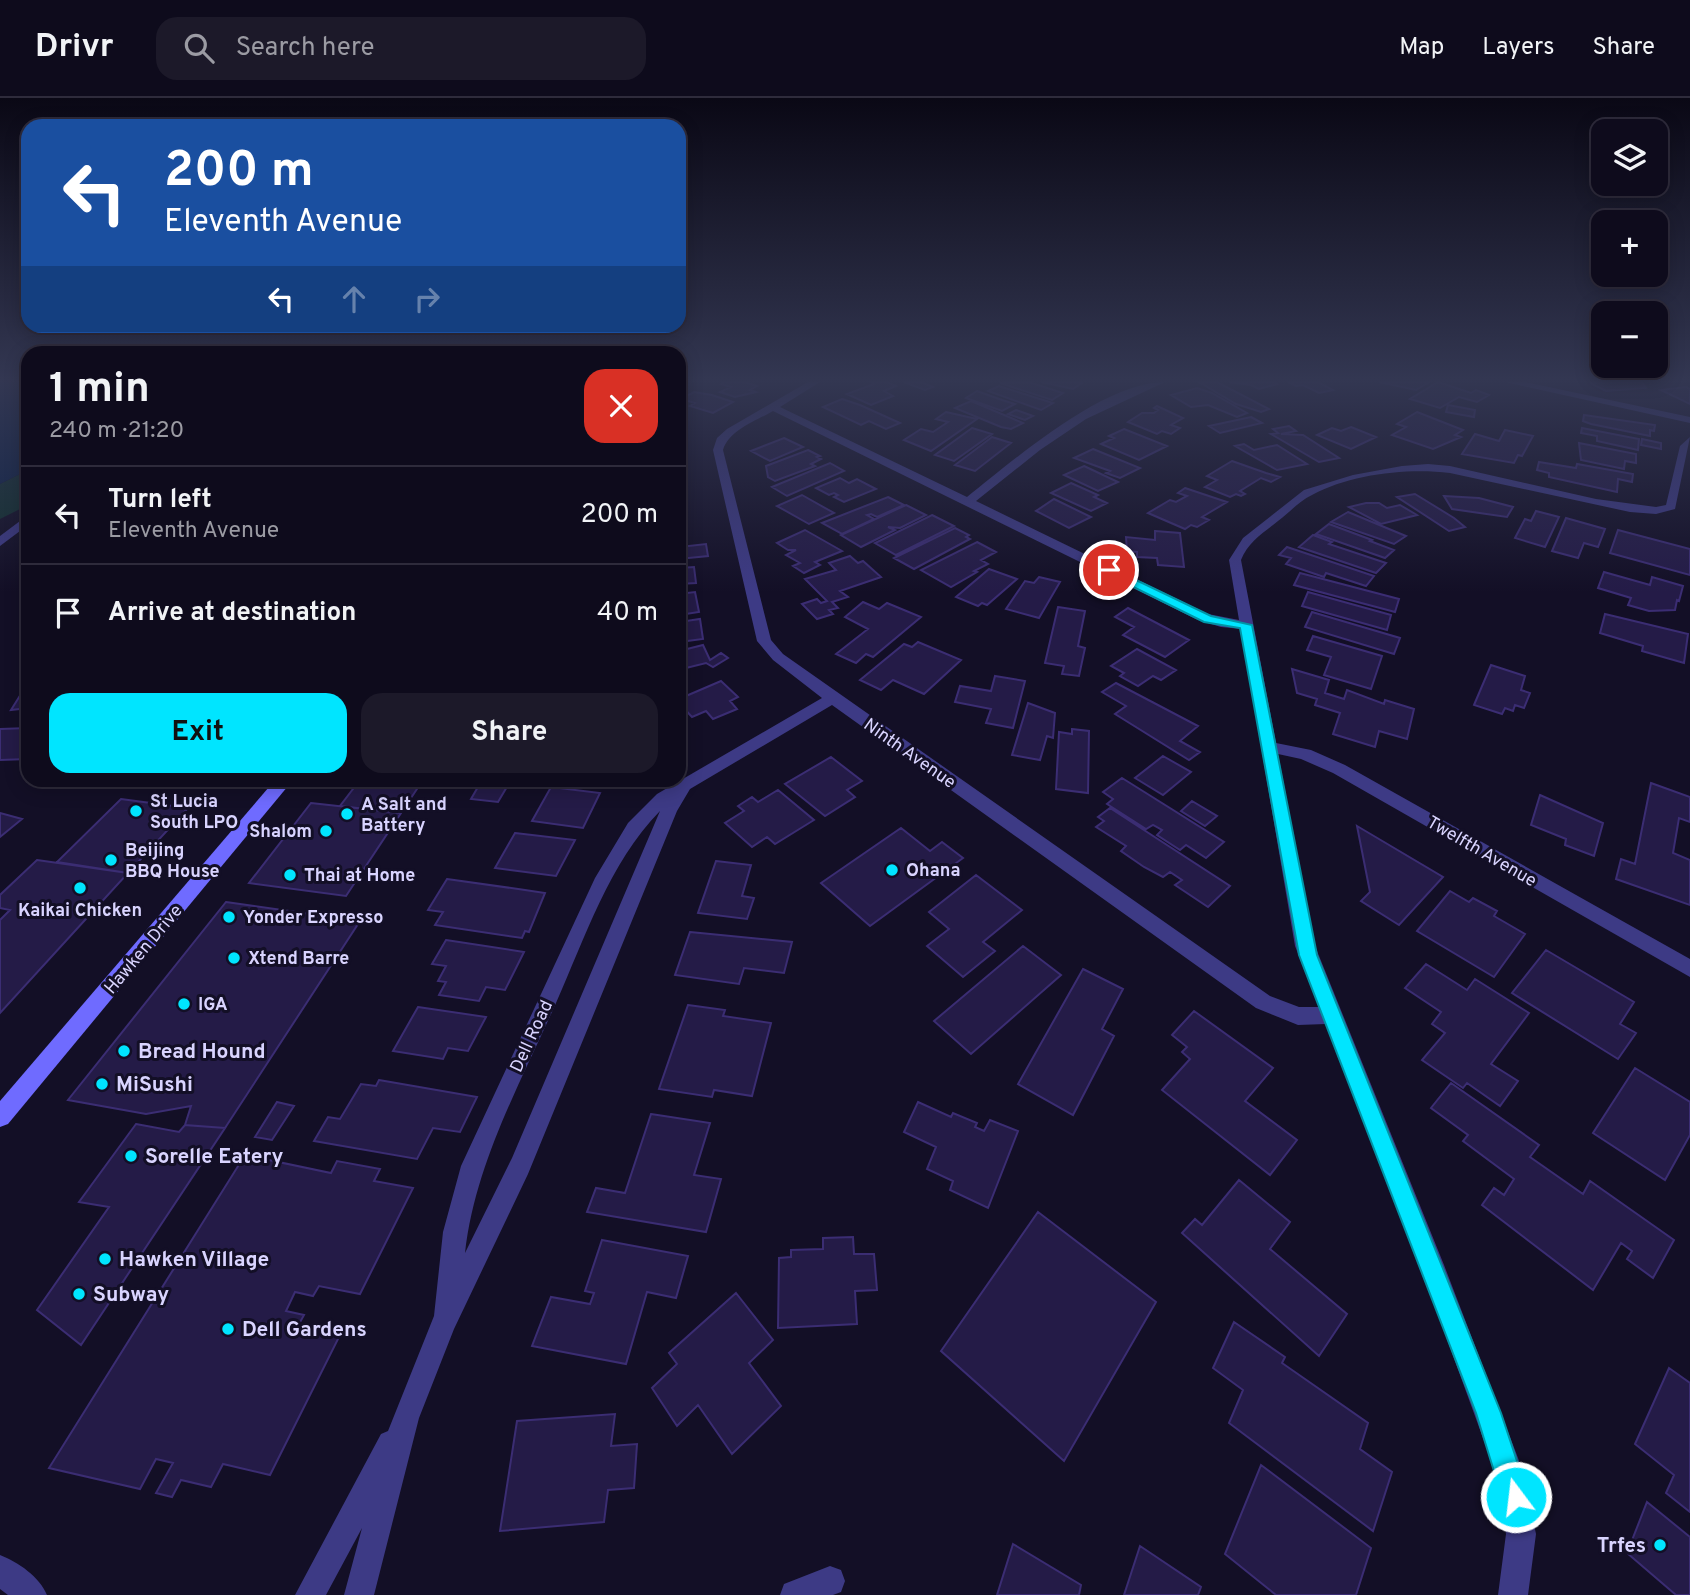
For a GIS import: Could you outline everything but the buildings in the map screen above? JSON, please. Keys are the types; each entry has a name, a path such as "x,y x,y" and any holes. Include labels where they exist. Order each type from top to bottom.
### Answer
{"main road":[{"name":"Hawken Drive","path":"0,1117 279,787"}],"street":[{"name":"Ninth Avenue","path":"718,452 764,641 778,657 832,698 1263,1002 1298,1016 1331,1015"},
{"path":"866,452 1203,617 1221,623 1246,625"},
{"path":"968,501 1032,452"},
{"path":"1513,1595 1521,1551 1521,1534 1509,1471 1432,1265 1305,946 1246,625 1236,555 1256,534 1301,496 1316,489 1402,470 1433,467 1638,511 1661,512 1671,507 1684,452"},
{"path":"0,542 21,525"},
{"name":"Dell Road","path":"686,783 832,698"},
{"name":"Twelfth Avenue","path":"1269,747 1305,754 1339,769 1690,969"},
{"name":"Dell Road","path":"444,1322 455,1232 478,1154 615,857 648,811 681,787"},
{"name":"Dell Road","path":"310,1595 405,1419 444,1322 520,1166 669,810 683,787"},
{"name":"Dell Road","path":"359,1595 405,1419"},
{"path":"0,1570 32,1595"},
{"path":"795,1595 830,1581"}],"green space":[{"path":"21,474 21,508 0,519 0,484"}],"water":[{"path":"0,452 21,452 21,474 0,484"}],"place":[{"name":"St Lucia South LPO","path":"136,811"},
{"name":"A Salt and Battery","path":"347,814"},
{"name":"Shalom","path":"326,831"},
{"name":"Beijing BBQ House","path":"111,860"},
{"name":"Ohana","path":"892,870"},
{"name":"Thai at Home","path":"290,875"},
{"name":"Kaikai Chicken","path":"80,888"},
{"name":"Yonder Expresso","path":"229,917"},
{"name":"Xtend Barre","path":"234,958"},
{"name":"IGA","path":"184,1004"},
{"name":"Bread Hound","path":"124,1051"},
{"name":"MiSushi","path":"102,1084"},
{"name":"Sorelle Eatery","path":"131,1156"},
{"name":"Hawken Village","path":"105,1259"},
{"name":"Subway","path":"79,1294"},
{"name":"Dell Gardens","path":"228,1329"},
{"name":"Trfes","path":"1660,1545"}],"route":[{"path":"1109,570 1208,619 1226,624 1246,625 1308,955 1489,1413 1516,1497"}]}
